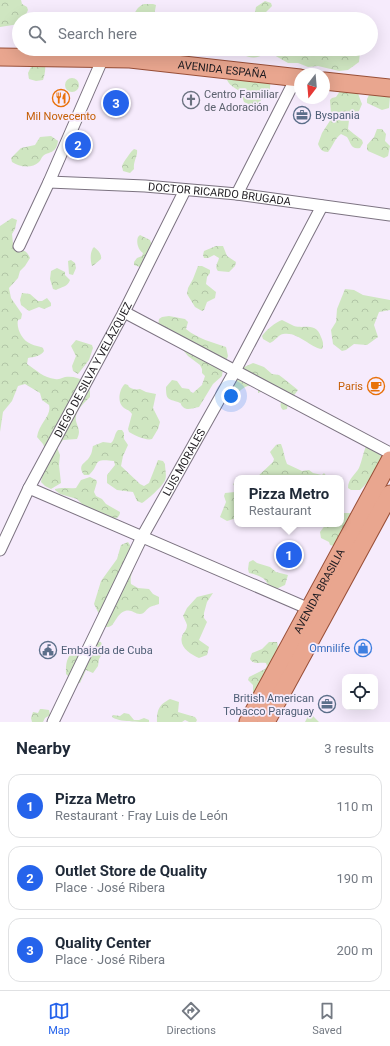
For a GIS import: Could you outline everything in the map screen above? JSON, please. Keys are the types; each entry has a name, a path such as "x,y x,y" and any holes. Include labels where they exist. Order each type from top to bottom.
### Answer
{"main road":[{"name":"AVENIDA ESPAÑA","path":"0,57 130,59 294,78"},
{"path":"330,82 390,88"},
{"name":"AVENIDA BRASILIA","path":"266,722 390,460"},
{"name":"AVENIDA BRASILIA","path":"254,717 390,494"}],"street":[{"path":"19,246 49,182 103,58"},
{"path":"237,194 294,86"},
{"name":"DOCTOR RICARDO BRUGADA","path":"49,182 145,186 237,194 390,215"},
{"name":"DIEGO DE SILVA Y VELÁZQUEZ","path":"0,550 29,488 124,312 185,190"},
{"name":"LUIS MORALES","path":"53,722 142,537 235,371 322,206"},
{"path":"124,312 390,453"},
{"path":"29,488 317,612"}],"green space":[{"path":"0,0 21,0 22,4 27,7 27,12 12,12 12,25 0,27"},
{"path":"265,1 271,3 272,6 266,12 255,12 256,7"},
{"path":"144,4 156,5 155,12 136,12 140,6"},
{"path":"246,56 261,56 258,57"},
{"path":"276,56 360,56 359,62 348,70 339,71 318,66 308,67 298,63 288,63"},
{"path":"32,65 45,66 43,80 36,81 29,79 28,73"},
{"path":"72,78 77,80 79,85 77,90 72,92 67,90 65,85 67,80"},
{"path":"231,78 270,81 270,90 260,101 259,105 252,105 244,102 241,93 228,82 227,80"},
{"path":"340,91 357,91 358,93 362,104 359,111 349,120 348,129 362,140 363,143 360,148 353,147 347,137 341,134 328,152 320,149 318,144 322,133 333,116 331,114 330,100 336,97"},
{"path":"371,94 390,97 389,108 382,110 367,103 367,99"},
{"path":"377,129 382,129 386,134 385,141 390,146 388,156 384,158 368,151 367,149 367,145 374,137"},
{"path":"51,136 58,141 56,149 45,154 40,161 33,166 18,165 12,162 11,158 21,148 35,145 40,137"},
{"path":"134,149 137,150 137,152 134,169 130,173 123,171 123,164"},
{"path":"12,218 17,220 12,234 13,244 16,249 26,252 30,258 20,271 18,278 9,288 11,298 22,314 21,319 18,320 18,327 22,337 32,345 43,348 44,351 35,357 28,358 27,364 47,377 58,379 71,377 81,379 87,382 90,391 90,397 76,414 76,421 79,431 77,439 63,440 58,447 60,455 59,465 61,483 51,489 41,482 49,462 50,453 46,451 43,444 37,437 40,428 49,413 49,405 42,400 40,393 25,384 18,386 12,401 3,412 0,432 0,226"},
{"path":"140,235 150,240 152,245 142,267 134,265 137,258 142,256 143,253 137,243 137,239"},
{"path":"216,246 223,246 227,256 236,262 235,266 229,272 218,271 216,266 219,258 214,255 204,258 204,251"},
{"path":"94,247 100,254 101,259 92,266 91,256"},
{"path":"71,260 75,263 76,268 73,275 69,274 68,261"},
{"path":"198,266 202,266 210,270 206,284 216,292 215,298 207,302 204,310 202,311 195,307 187,294 188,288"},
{"path":"57,268 65,272 65,275 70,280 66,285 56,290 53,289 50,279 51,271"},
{"path":"345,289 354,290 363,295 390,300 390,310 379,312 374,325 378,337 367,345 354,344 342,351 333,344 331,330 336,322 337,309"},
{"path":"22,293 30,294 38,301 42,301 47,298 51,303 51,306 44,309 39,307 29,311 21,305 20,300"},
{"path":"169,316 185,319 188,322 186,329 205,340 226,347 228,356 223,368 222,376 213,384 199,407 186,409 180,403 168,398 166,394 166,387 172,380 177,381 182,388 189,389 193,393 202,385 205,376 202,373 200,365 188,356 178,344 158,326 159,319"},
{"path":"282,320 294,326 316,329 319,332 323,342 322,349 317,348 294,335 283,334 270,343 263,339 262,336 266,331 274,324"},
{"path":"76,340 92,345 93,348 89,360 78,374 73,371 72,366 76,356 71,346"},
{"path":"253,363 264,367 272,374 279,375 298,390 290,400 287,409 283,410 281,407 282,399 263,391 258,393 260,385 248,386 239,392 234,390 232,380 240,369"},
{"path":"125,384 133,389 140,389 156,394 153,408 160,422 152,439 143,438 129,432 128,429 132,414 123,407 120,403 119,397"},
{"path":"118,430 122,430 124,433 124,439 128,445 123,456 121,466 140,484 144,486 149,483 158,460 163,461 165,464 166,478 164,482 155,493 142,503 137,501 133,492 117,490 107,483 107,475 115,465 114,461 99,461 89,475 84,475 81,468 91,455 93,446 103,442 111,443"},
{"path":"281,444 287,464 302,471 309,470 313,473 322,475 259,475 273,462 274,459 270,452 276,445"},
{"path":"366,446 383,457 372,478 360,490 351,490 348,488 349,482 359,468"},
{"path":"90,477 97,482 94,492 96,496 120,512 117,518 114,519 84,506 77,499 60,494 55,490 60,488 76,488 81,480"},
{"path":"234,492 234,519 227,521 220,517 226,502 224,496 225,493"},
{"path":"344,513 352,513 334,546 330,545 329,542 321,538 320,532 324,527 344,527"},
{"path":"128,542 130,549 138,555 131,576 131,584 138,588 149,589 153,594 159,597 159,604 150,607 142,614 125,611 118,616 112,625 105,627 99,625 99,614 94,604 101,581 117,559 121,545"},
{"path":"253,560 257,563 270,567 276,572 288,575 285,585 274,590 265,580 257,575 249,573 249,562"},
{"path":"213,593 207,602 204,618 207,622 199,640 209,647 207,655 199,658 188,652 183,646 182,638 187,625 183,616 187,608 197,597"},
{"path":"94,641 101,642 104,651 99,659 98,666 93,673 86,670 80,683 74,682 66,674 66,666 70,655"},
{"path":"269,642 277,642 278,648 256,694 253,692 253,685 248,680 249,677 265,669 267,666 266,663 255,663 250,659 252,653 262,649"},
{"path":"170,699 179,702 178,712 195,717 197,720 196,722 189,722 185,720 182,722 157,722 159,708 163,703"},
{"path":"40,709 49,710 50,715 45,718 43,722 32,722 31,718 33,712 38,713"},
{"path":"124,713 129,714 134,720 144,718 149,720 149,722 124,721 112,717 113,715 120,716"},
{"path":"308,716 313,716 319,722 305,722"}],"place":[{"name":"Mil Novecento","path":"61,98"},
{"name":"Centro Familiar de Adoración","path":"191,100"},
{"name":"Quality Center","path":"116,103"},
{"name":"Byspania","path":"302,115"},
{"name":"Outlet Store de Quality","path":"78,145"},
{"name":"Paris","path":"376,386"},
{"name":"Pizza Metro","path":"289,555"},
{"name":"Omnilife","path":"363,648"},
{"name":"Embajada de Cuba","path":"48,650"},
{"name":"British American Tobacco Paraguay","path":"327,704"}]}
